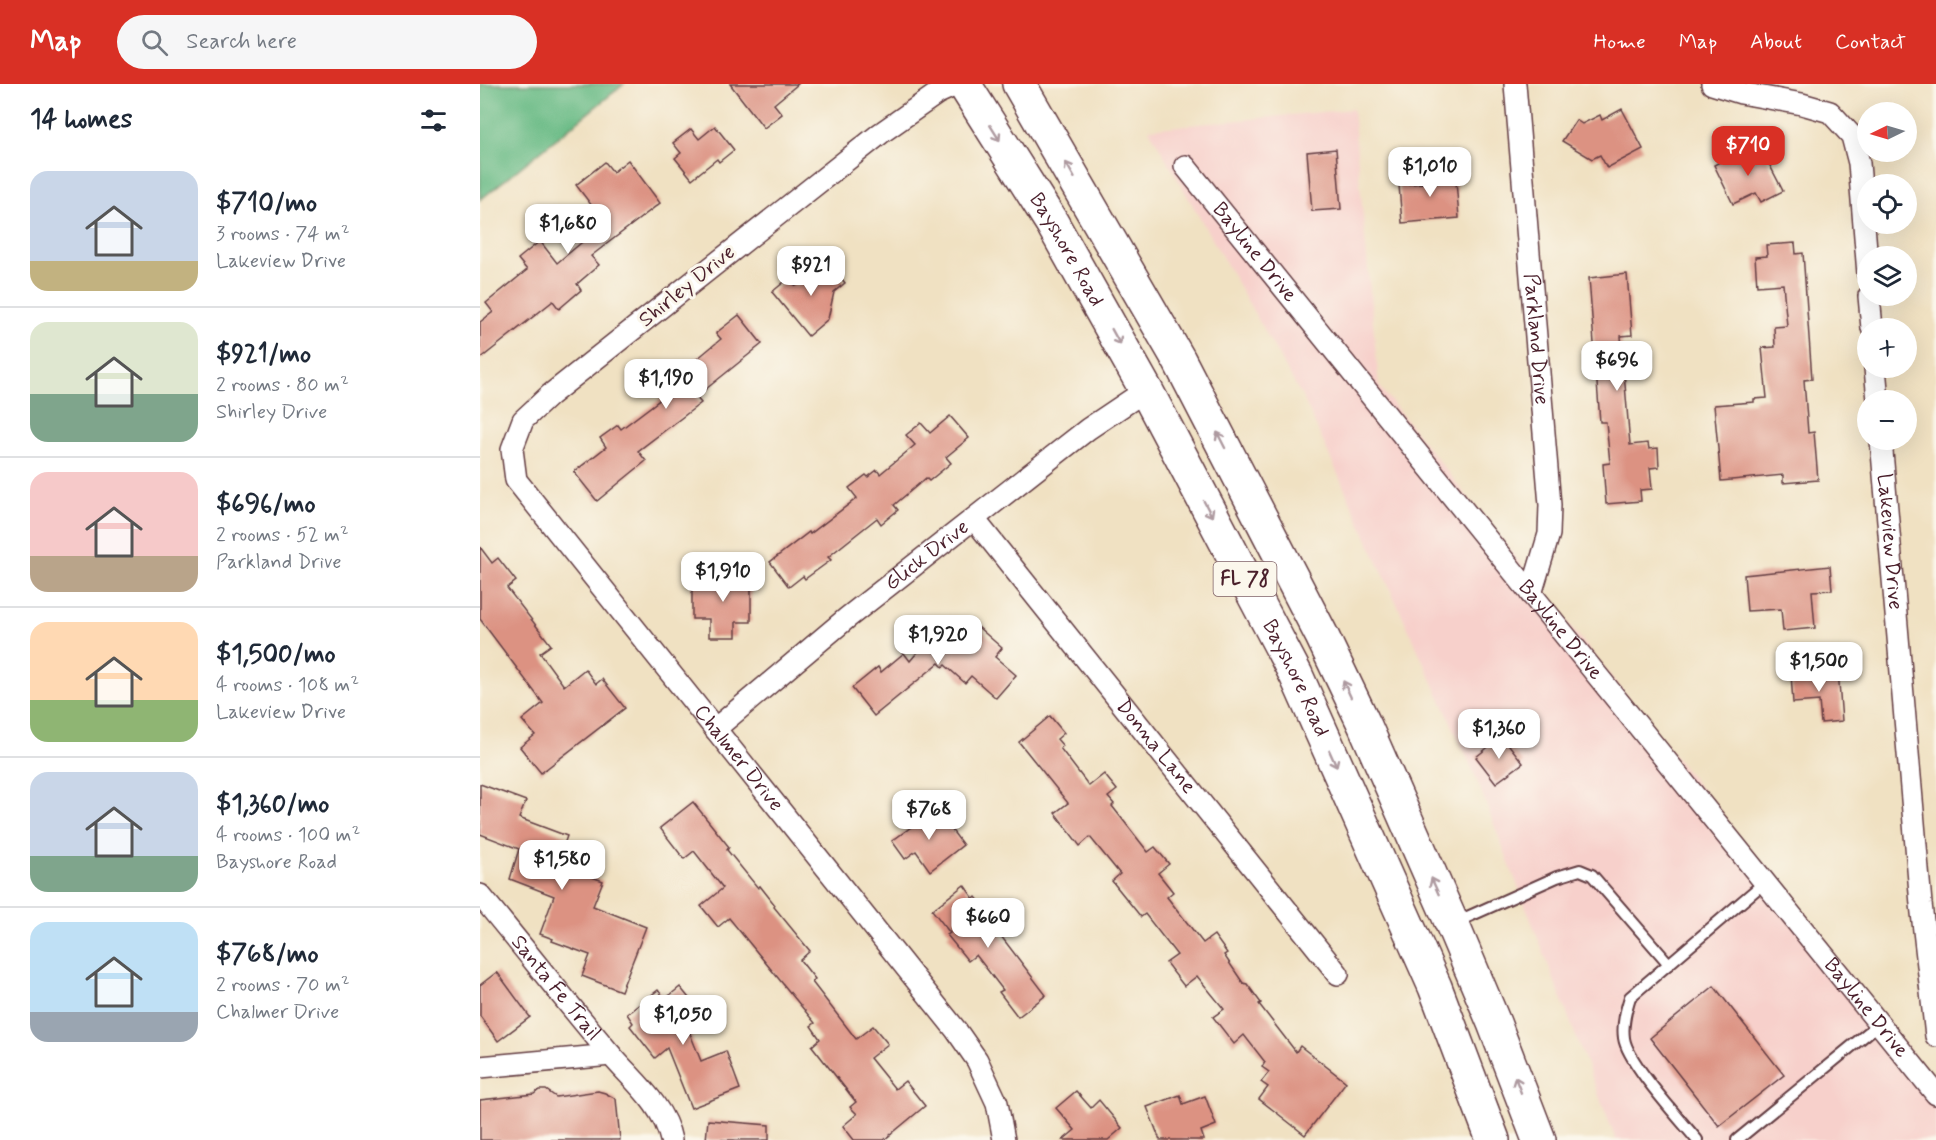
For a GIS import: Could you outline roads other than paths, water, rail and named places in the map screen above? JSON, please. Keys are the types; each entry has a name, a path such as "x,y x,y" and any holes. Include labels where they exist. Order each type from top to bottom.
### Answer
{"main road":[{"name":"Bayshore Road","path":"964,84 1052,222 1146,390 1296,675 1435,987 1493,1140"},
{"path":"996,84 1023,90"},
{"name":"Bayshore Road","path":"1023,90 1179,360 1312,617 1365,726 1494,1023 1539,1140"}],"street":[{"name":"Shirley Drive","path":"562,385 880,133 938,93 958,84"},
{"name":"Parkland Drive","path":"1515,84 1550,505 1549,534 1531,594"},
{"path":"1712,84 1741,93 1802,104 1830,112 1852,136 1858,163 1865,246"},
{"name":"Bayline Drive","path":"1185,166 1936,1094"},
{"name":"Chalmer Drive","path":"562,385 523,420 512,449 516,480 956,1030 977,1060 997,1103 1004,1140"},
{"name":"Glick Drive","path":"715,729 848,618 1088,429 1146,390"},
{"name":"Lakeview Drive","path":"1882,450 1921,904 1936,1036"},
{"name":"Donna Lane","path":"974,519 1338,974"},
{"name":"Santa Fe Trail","path":"480,896 654,1102 669,1127 671,1140"},
{"path":"1915,1066 1936,1042"},
{"path":"480,1067 612,1055"}],"lane":[{"path":"1451,924 1557,877 1580,870 1596,879 1669,964"},
{"path":"1697,1140 1632,1060 1624,1040 1625,1015 1630,997 1766,882"},
{"path":"1737,1140 1880,1023"}]}
